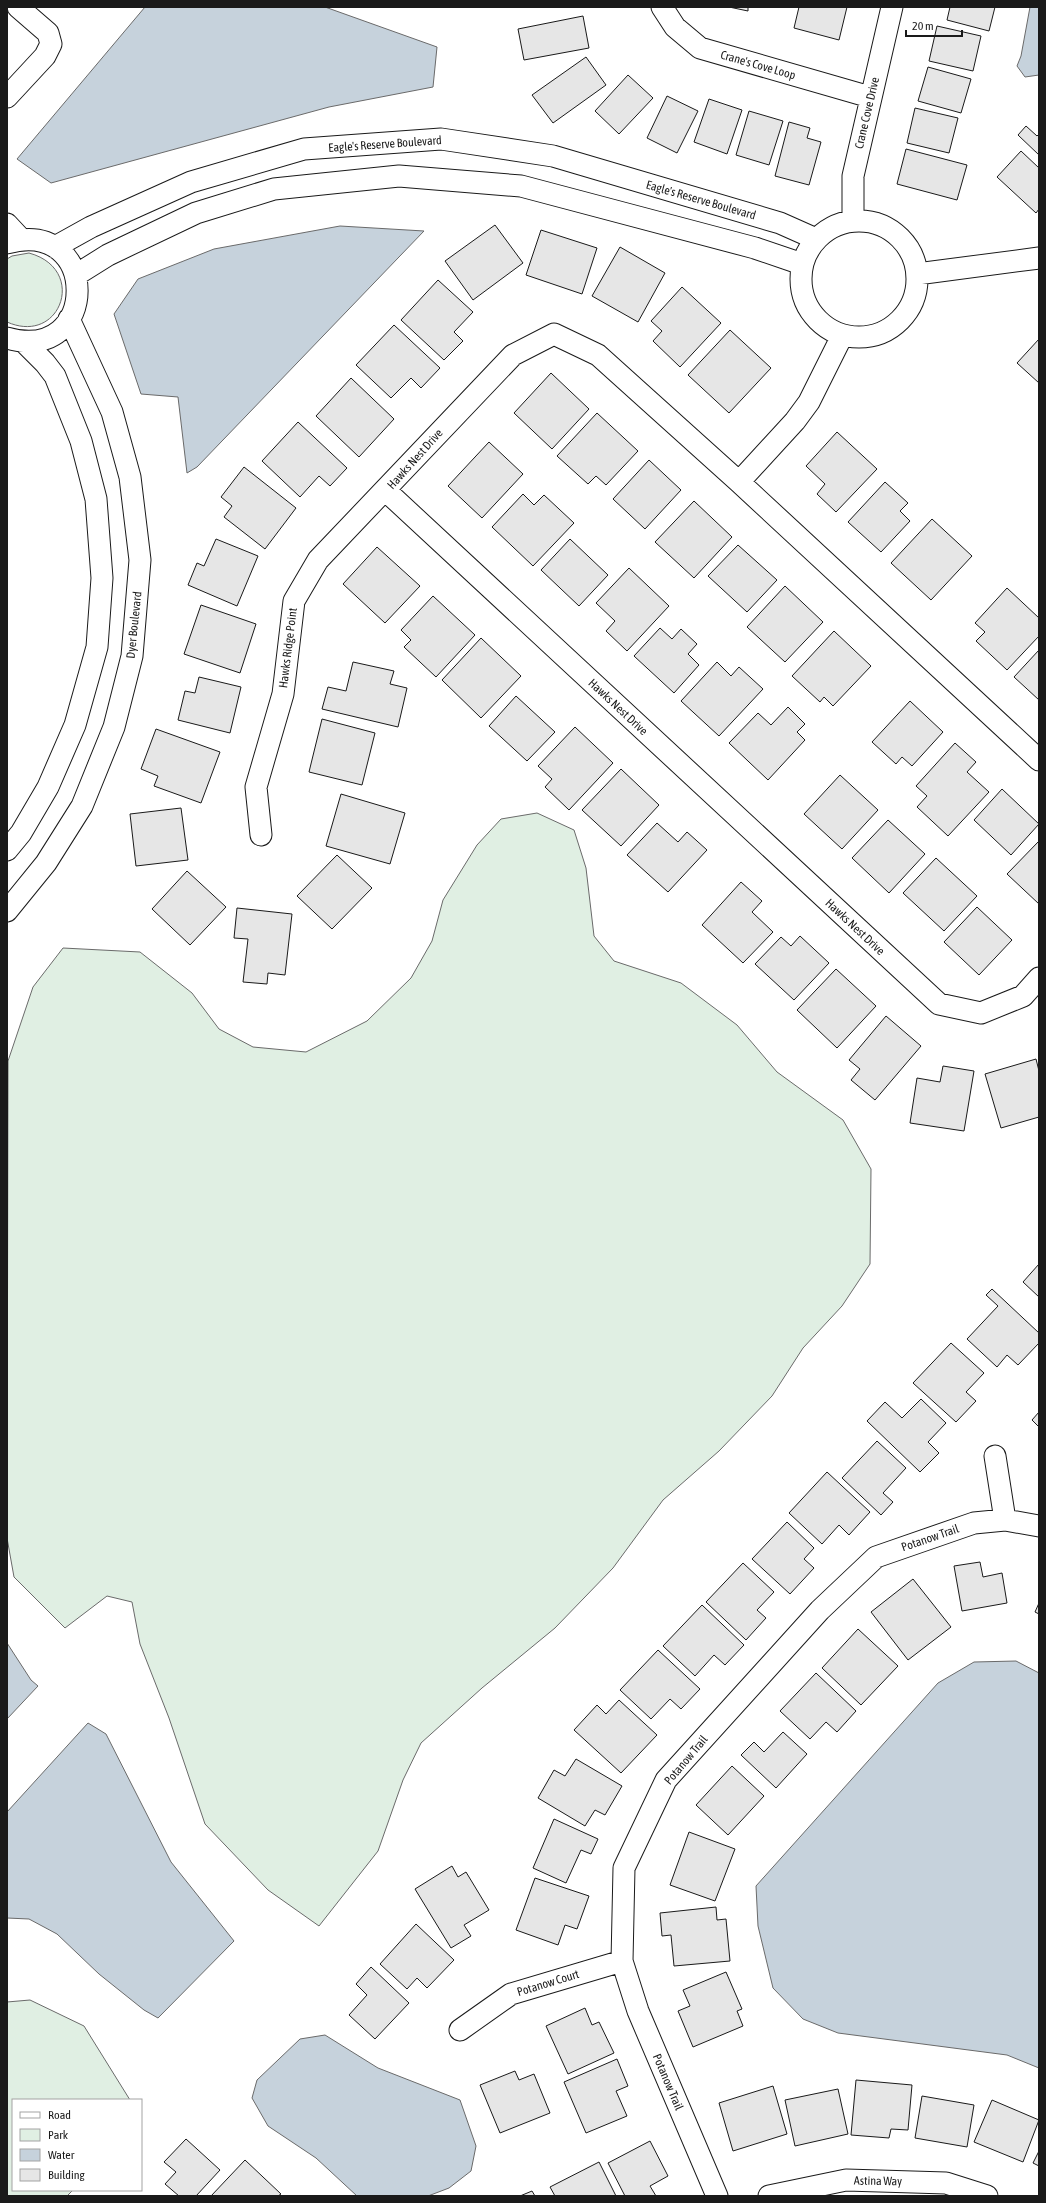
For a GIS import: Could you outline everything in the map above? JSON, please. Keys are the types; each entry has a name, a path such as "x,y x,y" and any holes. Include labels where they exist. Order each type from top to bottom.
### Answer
{"street":[{"path":"7,98 45,56 52,44 48,34 18,7"},
{"name":"Crane's Cove Loop","path":"662,7 675,27 700,48 870,97"},
{"name":"Crane Cove Drive","path":"852,221 853,176 892,7"},
{"name":"Eagle's Reserve Boulevard","path":"55,247 91,227 191,182 304,149 441,139 553,156 780,223 816,239"},
{"path":"76,275 108,255 203,211 274,189 399,176 521,186 755,248 802,264"},
{"path":"852,221 875,223 896,234 911,252 917,274 915,297 904,316 886,331 864,338 842,336 826,328 809,310 804,300 800,282 802,264 816,239 827,230 839,224 852,221"},
{"path":"12,235 38,240 55,247 68,259 76,275 78,290 76,305 69,319 57,332 47,338 15,340"},
{"path":"917,274 1039,258"},
{"name":"Dyer Boulevard","path":"7,911 46,863 82,806 114,726 132,656 140,560 130,477 112,412 69,319"},
{"name":"Hawks Nest Drive","path":"1039,760 739,482 598,355 554,334 513,355 385,490 938,1004 981,1013 1023,996 1039,978"},
{"path":"739,482 795,421 809,402 842,336"},
{"path":"7,850 21,833 48,787 75,726 97,647 102,578 96,499 81,440 55,376 46,363 15,340"},
{"name":"Hawks Ridge Point","path":"261,835 256,787 283,694 294,601 318,560 385,490"},
{"path":"996,1456 1005,1520"},
{"name":"Potanow Trail","path":"717,2196 638,2011 622,1961 624,1868 666,1780 820,1610 876,1557 974,1523 1005,1520 1039,1526"},
{"name":"Potanow Court","path":"460,2030 511,1994 622,1961"},
{"name":"Astina Way","path":"769,2196 846,2180 946,2183 987,2196"}],"green space":[{"path":"29,253 47,262 58,274 62,288 60,302 53,315 42,324 26,327 7,322 7,259 12,256"},
{"path":"537,813 574,830 586,868 594,936 614,961 681,983 737,1025 777,1072 843,1120 871,1169 870,1264 842,1306 803,1348 772,1396 719,1451 663,1500 613,1568 555,1628 482,1688 421,1743 403,1780 378,1851 319,1926 268,1890 205,1824 169,1718 140,1644 132,1602 107,1596 65,1628 14,1577 7,1538 8,1061 33,987 63,948 140,952 192,993 219,1029 253,1047 306,1052 367,1021 411,978 432,941 443,900 477,845 501,819"},
{"path":"30,2000 84,2026 129,2099 12,2099 12,2191 72,2191 67,2196 7,2196 7,2002"}],"water":[{"path":"145,7 325,7 437,47 433,87 329,107 51,183 17,159"},
{"path":"1030,7 1039,7 1039,75 1025,77 1017,66 1021,56"},
{"path":"340,226 424,231 197,467 187,473 178,397 141,394 114,314 138,279 214,249"},
{"path":"7,1643 31,1680 38,1686 7,1719"},
{"path":"1016,1661 1039,1673 1039,2068 1007,2055 838,2033 803,2019 773,1988 758,1926 756,1886 938,1683 974,1662"},
{"path":"88,1723 106,1734 171,1862 234,1941 158,2018 144,2010 99,1974 57,1934 29,1919 7,1918 7,1812"},
{"path":"325,2035 378,2068 460,2100 476,2146 471,2171 449,2188 428,2196 357,2196 316,2158 268,2126 252,2098 257,2080 300,2039"}],"building":[{"path":"729,7 748,7 748,11"},
{"path":"799,7 847,7 839,40 794,28"},
{"path":"950,7 995,7 989,31 947,20"},
{"path":"583,16 589,48 524,60 518,29"},
{"path":"937,26 981,36 973,71 929,61"},
{"path":"586,57 606,85 553,123 532,95"},
{"path":"928,67 971,79 961,113 918,101"},
{"path":"628,75 653,98 619,134 595,111"},
{"path":"667,96 698,111 677,153 647,138"},
{"path":"709,99 742,110 727,154 694,142"},
{"path":"915,108 958,118 949,153 907,143"},
{"path":"749,111 783,121 769,165 736,155"},
{"path":"789,122 810,128 807,138 821,142 809,185 775,176"},
{"path":"1026,126 1037,136 1039,134 1039,155 1018,135"},
{"path":"906,149 967,165 957,200 897,184"},
{"path":"1021,151 1039,168 1039,209 1036,213 997,177"},
{"path":"495,225 523,263 473,300 445,261"},
{"path":"541,230 597,248 582,294 526,275"},
{"path":"620,247 665,273 638,322 592,296"},
{"path":"438,280 473,312 454,332 463,341 444,360 401,320"},
{"path":"682,287 721,323 680,367 653,341 662,331 651,321"},
{"path":"394,325 440,368 421,388 411,378 391,398 356,365"},
{"path":"730,330 771,368 729,413 688,375"},
{"path":"1039,339 1039,383 1017,363"},
{"path":"551,373 589,409 552,449 514,413"},
{"path":"351,378 394,419 359,457 316,416"},
{"path":"597,413 638,451 606,485 596,476 588,484 557,456"},
{"path":"298,422 347,468 330,486 319,476 300,497 262,461"},
{"path":"837,432 877,469 836,512 817,494 825,484 806,466"},
{"path":"489,442 523,474 482,518 448,486"},
{"path":"649,460 681,490 645,529 613,499"},
{"path":"244,467 296,508 265,549 224,517 232,506 221,497"},
{"path":"885,482 908,503 900,511 910,521 881,552 848,522"},
{"path":"523,494 534,505 544,495 574,523 533,566 492,527"},
{"path":"694,501 732,537 694,578 655,542"},
{"path":"932,519 972,556 931,600 891,563"},
{"path":"216,539 258,556 237,606 188,585 197,563 204,566"},
{"path":"570,539 608,575 579,606 541,570"},
{"path":"738,545 777,580 747,612 708,576"},
{"path":"377,547 420,586 385,623 343,584"},
{"path":"629,568 669,606 627,651 606,631 615,621 596,603"},
{"path":"785,586 823,622 785,662 747,627"},
{"path":"1007,588 1039,618 1039,636 1007,670 976,641 985,632 975,623"},
{"path":"433,596 475,635 436,677 404,647 411,640 401,630"},
{"path":"201,605 256,624 240,673 184,654"},
{"path":"660,628 672,639 681,629 697,644 688,654 699,665 674,693 634,656"},
{"path":"834,631 871,666 833,706 824,697 820,702 792,676"},
{"path":"481,638 521,676 481,718 442,680"},
{"path":"1039,650 1039,700 1014,677"},
{"path":"353,662 394,671 390,684 407,688 398,727 322,709 328,687 346,691"},
{"path":"717,662 731,676 739,667 763,689 719,736 681,701"},
{"path":"199,677 241,687 230,733 178,720 185,691 195,693"},
{"path":"516,696 555,732 527,761 489,726"},
{"path":"910,701 943,732 912,766 902,757 896,764 872,742"},
{"path":"788,707 805,724 797,732 805,740 768,780 729,743 758,713 771,725"},
{"path":"322,719 375,733 362,785 309,772"},
{"path":"575,727 613,763 569,810 545,787 552,779 538,766"},
{"path":"156,729 220,752 201,803 154,786 158,776 141,769"},
{"path":"955,743 976,762 967,772 989,792 948,836 917,807 927,796 916,786"},
{"path":"621,769 659,805 621,846 582,810"},
{"path":"840,775 878,810 842,849 804,814"},
{"path":"1002,789 1039,824 1011,855 974,820"},
{"path":"341,794 405,813 390,864 326,846"},
{"path":"181,808 188,860 136,866 130,814"},
{"path":"888,820 925,854 889,893 852,858"},
{"path":"657,823 678,842 687,832 707,850 668,892 627,855"},
{"path":"1039,841 1039,904 1007,874"},
{"path":"337,855 372,888 332,929 297,896"},
{"path":"936,858 977,896 944,931 903,893"},
{"path":"187,871 226,907 190,945 152,909"},
{"path":"741,882 762,901 752,912 773,932 743,963 702,925"},
{"path":"977,907 1012,940 979,975 944,942"},
{"path":"237,908 292,914 285,975 268,973 267,984 243,982 248,939 234,938"},
{"path":"800,936 829,963 794,1000 755,964 781,937 791,946"},
{"path":"836,969 876,1006 837,1048 797,1010"},
{"path":"886,1016 921,1046 875,1100 851,1080 860,1069 849,1060"},
{"path":"1036,1059 1039,1071 1039,1117 1001,1128 985,1074"},
{"path":"943,1066 974,1071 964,1131 910,1123 917,1078 940,1082"},
{"path":"1039,1264 1039,1297 1023,1282"},
{"path":"992,1289 1039,1333 1039,1343 1018,1365 1007,1355 997,1367 967,1339 998,1306 986,1295"},
{"path":"951,1343 984,1373 966,1392 976,1401 956,1422 913,1383"},
{"path":"921,1399 946,1423 928,1442 939,1453 920,1472 867,1421 885,1402 902,1418"},
{"path":"1039,1412 1039,1427 1032,1420"},
{"path":"877,1441 906,1468 883,1493 893,1502 881,1515 842,1478"},
{"path":"827,1472 870,1512 849,1535 839,1525 822,1544 789,1513"},
{"path":"787,1522 814,1548 804,1559 814,1568 790,1594 752,1559"},
{"path":"980,1562 983,1577 1002,1573 1007,1603 962,1611 954,1566"},
{"path":"743,1563 774,1592 757,1610 766,1618 746,1640 706,1602"},
{"path":"913,1579 951,1627 908,1660 871,1612"},
{"path":"1039,1603 1039,1614 1035,1612"},
{"path":"702,1605 744,1645 725,1665 714,1655 695,1676 663,1646"},
{"path":"858,1629 898,1666 861,1705 822,1668"},
{"path":"658,1650 700,1689 681,1709 670,1699 651,1719 620,1690"},
{"path":"816,1673 856,1711 837,1732 826,1722 810,1739 780,1711"},
{"path":"619,1700 657,1735 621,1773 574,1730 597,1705 606,1714"},
{"path":"783,1732 807,1754 776,1788 741,1755 754,1742 764,1752"},
{"path":"576,1759 622,1786 605,1815 595,1810 585,1826 538,1798 554,1770 565,1776"},
{"path":"732,1766 764,1796 728,1835 696,1805"},
{"path":"554,1819 598,1839 591,1854 581,1850 566,1883 533,1868"},
{"path":"689,1832 735,1849 715,1901 670,1885"},
{"path":"452,1866 458,1877 466,1872 489,1910 464,1925 471,1936 451,1948 415,1889"},
{"path":"535,1878 589,1896 577,1929 565,1925 558,1945 516,1930"},
{"path":"716,1907 717,1920 726,1919 730,1961 674,1966 671,1935 662,1936 660,1913"},
{"path":"416,1924 454,1960 427,1988 417,1978 407,1989 380,1964"},
{"path":"371,1967 409,2003 375,2039 349,2015 367,1995 356,1984"},
{"path":"726,1972 742,2009 737,2011 743,2026 693,2047 678,2011 690,2006 683,1990"},
{"path":"585,2008 592,2025 599,2022 614,2053 568,2074 546,2026"},
{"path":"617,2059 628,2086 616,2091 627,2116 586,2133 564,2082"},
{"path":"515,2071 519,2080 534,2074 550,2113 500,2133 480,2085"},
{"path":"856,2080 912,2085 908,2130 891,2129 889,2138 851,2135"},
{"path":"773,2086 787,2134 733,2151 719,2103"},
{"path":"838,2089 848,2134 795,2146 785,2100"},
{"path":"922,2096 974,2105 967,2147 915,2138"},
{"path":"992,2100 1039,2120 1023,2162 974,2142"},
{"path":"186,2139 220,2170 196,2196 179,2196 165,2184 176,2172 164,2162"},
{"path":"650,2141 668,2176 650,2186 656,2196 625,2196 608,2163"},
{"path":"1039,2151 1039,2166 1033,2163"},
{"path":"245,2160 281,2194 278,2196 211,2196"},
{"path":"599,2162 616,2196 555,2196 550,2187"},
{"path":"532,2191 535,2196 520,2196"}]}
